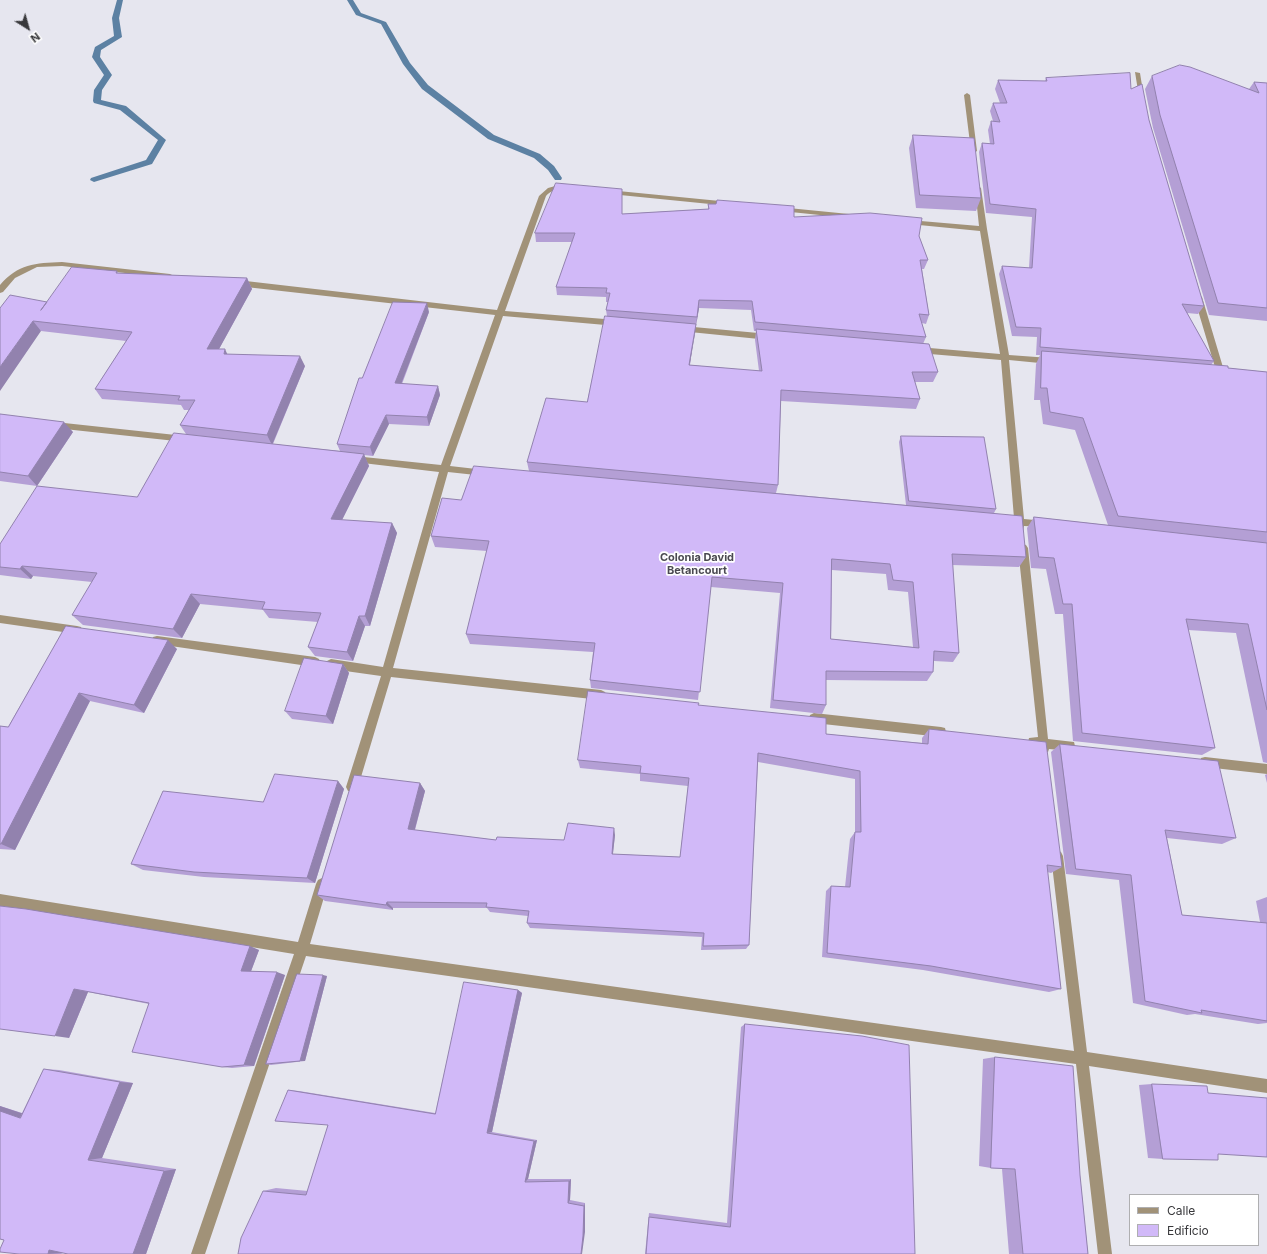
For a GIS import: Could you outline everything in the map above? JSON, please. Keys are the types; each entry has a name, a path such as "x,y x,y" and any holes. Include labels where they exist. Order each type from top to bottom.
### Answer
{"street":[{"path":"1137,73 1144,108"},
{"path":"967,95 975,158"},
{"path":"977,174 983,229 1005,357 1020,522 1045,759"},
{"path":"348,799 387,672 444,469 500,313 546,191 551,188 572,188"},
{"path":"604,192 738,205"},
{"path":"770,208 857,217"},
{"path":"904,221 983,229"},
{"path":"0,290 12,276 36,265 62,264 179,277"},
{"path":"226,282 500,313 626,324"},
{"path":"1196,290 1221,374"},
{"path":"673,328 776,337"},
{"path":"910,349 1059,362"},
{"path":"48,424 198,441"},
{"path":"341,457 491,473"},
{"path":"996,520 1051,525"},
{"path":"0,619 87,631"},
{"path":"150,640 387,672 608,696"},
{"path":"806,718 948,733"},
{"path":"1019,741 1082,748"},
{"path":"1198,761 1267,769"},
{"path":"1056,845 1105,1254"},
{"path":"198,1254 302,949 325,874"},
{"path":"0,900 302,949 1082,1058 1267,1086"}],"building":[{"path":"1180,65 1190,67 1259,93 1254,82 1267,83 1267,308 1218,303 1160,115 1152,76"},
{"path":"1130,73 1131,89 1142,84 1149,120 1204,306 1182,304 1214,361 1040,347 1041,328 1016,327 1002,266 1032,268 1036,209 990,204 982,143 994,144 991,121 1000,122 993,103 1007,103 998,80 1047,81 1046,78"},
{"path":"913,135 974,138 981,198 920,195"},
{"path":"556,183 622,189 622,214 709,209 708,204 716,204 717,200 794,206 794,217 870,213 922,218 919,236 928,260 920,260 929,315 919,314 926,337 755,322 752,301 699,300 697,317 606,310 610,293 606,293 607,288 556,287 575,233 535,233"},
{"path":"72,267 117,271 116,273 247,278 207,349 225,349 224,354 300,356 267,435 180,425 195,400 178,400 180,396 95,389 132,332 33,321 0,367 0,308 10,295 47,302"},
{"path":"393,302 427,303 395,383 438,386 427,417 386,415 370,447 337,444 359,378 362,378"},
{"path":"605,316 696,324 689,365 762,371 756,329 929,344 938,372 912,372 920,399 781,390 778,485 527,462 546,398 587,402"},
{"path":"1042,351 1228,366 1228,368 1267,372 1267,532 1118,516 1083,418 1050,412 1047,388 1041,388"},
{"path":"0,414 64,422 28,476 0,472"},
{"path":"174,433 364,454 331,519 392,523 365,616 359,616 347,652 308,647 321,613 262,609 265,602 191,594 173,629 72,615 97,573 22,566 20,569 0,567 0,544 37,486 137,497"},
{"path":"901,436 984,437 996,509 909,501"},
{"path":"474,466 1022,516 1026,557 952,554 959,653 934,651 933,672 826,671 826,705 773,700 783,583 712,577 700,692 590,680 595,643 466,634 489,541 431,536 442,498 461,500","holes":["832,559 890,564 893,580 913,582 919,648 831,639"]},
{"path":"1034,517 1267,543 1267,710 1248,624 1186,619 1215,748 1082,733 1072,604 1063,604 1054,558 1039,557"},
{"path":"66,626 168,640 134,705 79,693 0,844 0,726 8,727"},
{"path":"304,658 343,664 326,716 285,711"},
{"path":"588,691 699,703 698,705 826,718 826,734 928,744 929,729 1046,742 1062,867 1047,865 1061,989 931,966 827,953 831,886 850,887 855,832 861,832 860,771 758,753 749,945 703,946 704,933 527,923 529,911 486,907 487,903 387,902 386,905 317,895 354,775 420,783 408,829 496,840 497,837 564,840 568,823 614,828 612,854 680,857 689,778 640,773 641,766 578,760"},
{"path":"1060,744 1218,761 1236,838 1165,830 1182,915 1267,923 1267,1021 1201,1010 1202,1013 1145,1001 1131,875 1076,869"},
{"path":"275,774 338,781 307,878 194,872 131,864 163,791 263,802"},
{"path":"0,906 250,946 241,971 277,972 244,1065 222,1067 132,1052 149,1003 74,989 55,1036 0,1029"},
{"path":"297,974 323,975 300,1061 266,1064"},
{"path":"464,982 518,990 487,1133 534,1141 525,1182 569,1181 568,1203 584,1206 581,1254 238,1254 241,1238 263,1191 306,1195 328,1125 275,1121 288,1090 435,1114"},
{"path":"745,1024 862,1036 909,1045 915,1254 646,1254 649,1217 730,1227"},
{"path":"995,1057 1073,1066 1080,1175 1088,1254 1023,1254 1015,1169 991,1168"},
{"path":"44,1069 120,1082 88,1160 164,1171 133,1254 68,1254 49,1250 48,1254 19,1254 0,1252 4,1240 0,1239 0,1111 20,1118"},
{"path":"1152,1084 1207,1086 1208,1093 1267,1098 1267,1157 1218,1154 1218,1160 1163,1159"}],"waterway":[{"path":"94,180 149,162 162,140 123,108 97,101 98,90 108,75 96,57 98,49 118,37 116,18 120,0"},
{"path":"350,0 358,14 384,23 407,64 425,87 491,137 537,156 551,168 558,178"}],"district":[{"name":"Colonia David Betancourt","path":"697,564"}]}
